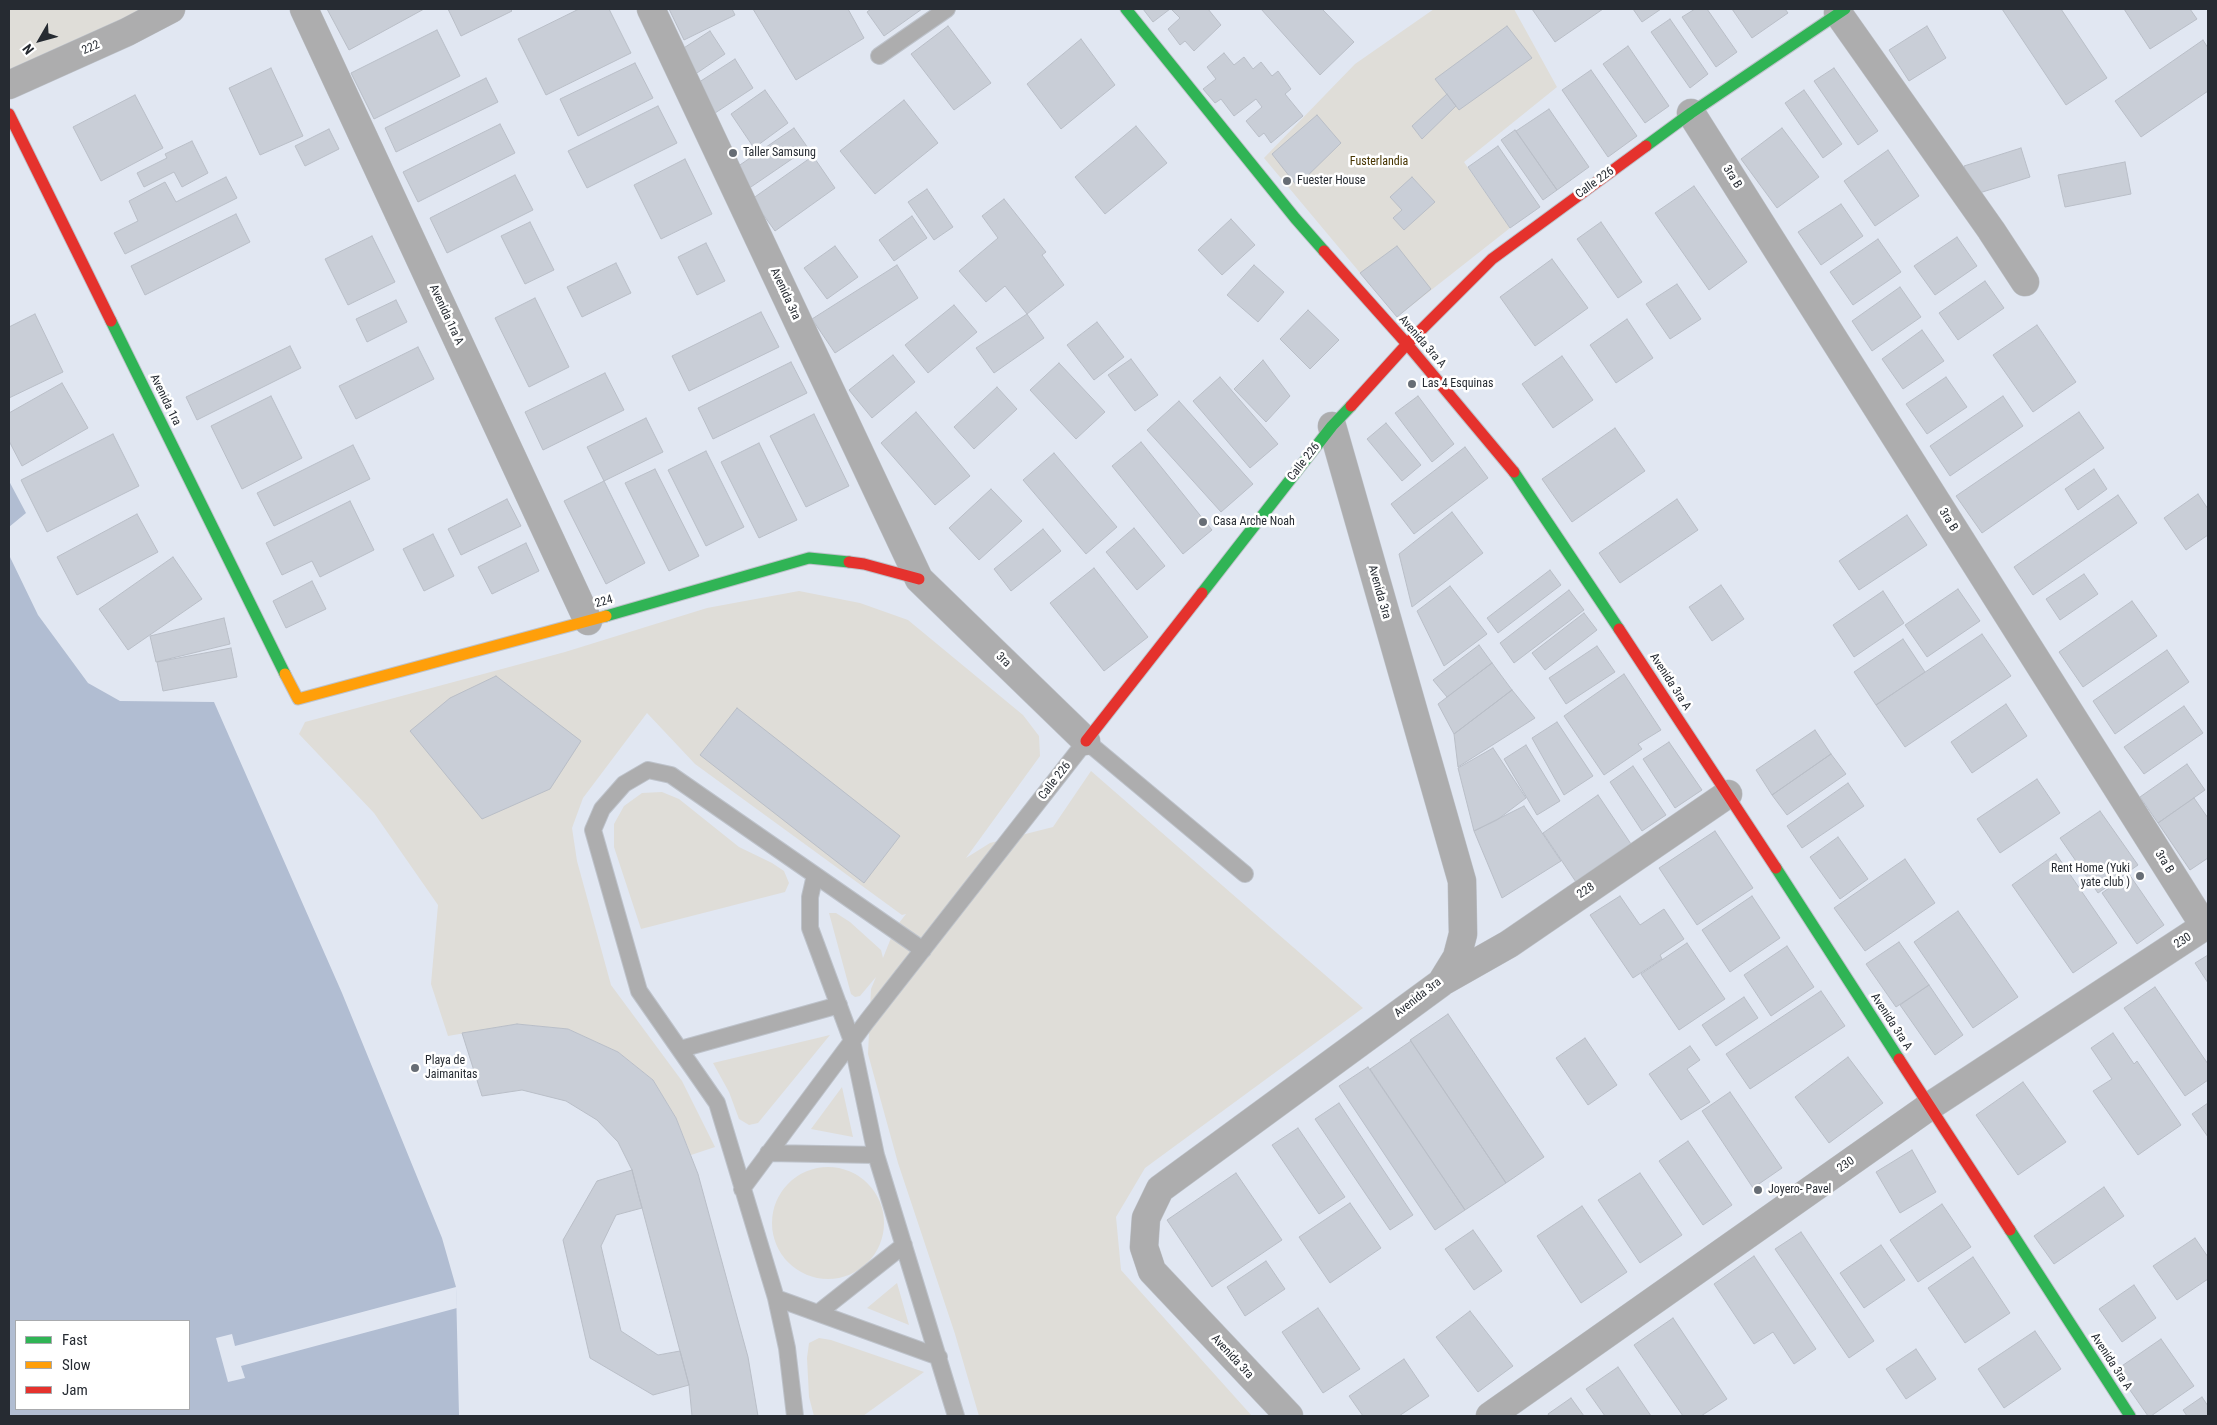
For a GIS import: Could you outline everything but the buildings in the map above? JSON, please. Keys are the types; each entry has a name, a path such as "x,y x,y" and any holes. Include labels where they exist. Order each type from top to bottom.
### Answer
{"street":[{"name":"222","path":"9,85 127,32 171,9"},
{"name":"Avenida 1ra A","path":"304,9 588,621"},
{"name":"Avenida 3ra","path":"651,9 920,579"},
{"name":"Avenida 3ra A","path":"1126,9 1295,218 1407,344 1518,477 1728,794 2130,1416"},
{"name":"Calle 226","path":"1086,741 1332,426 1407,344 1492,258 1691,113 1842,11"},
{"path":"1842,11 2025,282"},
{"name":"3ra B","path":"1691,113 2206,926"},
{"name":"Avenida 1ra","path":"9,114 298,699"},
{"name":"Avenida 3ra","path":"1289,1416 1152,1271 1144,1246 1146,1218 1160,1189 1441,983 1457,957 1463,934 1462,881 1332,426"},
{"name":"224","path":"298,699 588,621 810,558 864,564 920,579"},
{"name":"3ra","path":"920,579 1086,741"},
{"name":"228","path":"1441,983 1509,944 1728,794"},
{"name":"230","path":"1490,1416 1930,1106 2206,926"}],"lane":[{"path":"879,56 946,9"},
{"path":"1086,741 1245,874"},
{"name":"Calle 226","path":"768,1153 867,1021 1086,741"},
{"path":"795,1416 787,1348 776,1298 717,1103 639,991 594,830 602,809 624,784 648,770 671,775 923,950"},
{"path":"815,875 810,898 810,928 852,1041 876,1155 956,1416"},
{"path":"681,1050 839,1005"},
{"path":"742,1190 768,1153 876,1155"},
{"path":"818,1313 904,1245"},
{"path":"776,1298 939,1357"}],"green space":[{"path":"9,9 170,9 9,85"},
{"name":"Fusterlandia","path":"1434,9 1514,9 1557,87 1464,162 1510,228 1397,317 1264,158 1355,64"},
{"path":"799,591 860,603 908,620 1023,715 1039,736 1040,756 966,858 990,843 1053,827 1091,771 1363,1008 1145,1168 1116,1217 1121,1270 1252,1416 979,1416 955,1334 898,1163 868,1054 871,989 876,977 860,996 855,997 851,994 829,913 836,913 850,922 881,950 883,958 895,928 906,914 902,915 695,764 647,713 583,798 572,828 577,861 611,985 682,1081 715,1147 691,1155 676,1118 653,1080 618,1052 568,1029 517,1024 448,1036 431,984 438,905 374,813 299,734 305,722 565,652 707,608"},
{"path":"662,792 679,799 739,847 784,871 789,883 785,892 641,929 614,847 614,824 624,806 642,793"},
{"path":"830,1035 758,1123 749,1125 739,1119 729,1092 713,1063"},
{"path":"842,1087 853,1137 811,1129"},
{"path":"828,1167 849,1171 868,1183 880,1202 884,1223 880,1244 868,1263 849,1275 828,1279 807,1275 788,1263 776,1244 772,1223 776,1202 788,1183 807,1171"},
{"path":"897,1283 909,1325 867,1308"},
{"path":"819,1338 831,1340 924,1372 863,1416 814,1416 809,1397 807,1358 809,1343"}],"water":[{"path":"9,481 26,513 9,527"},
{"path":"9,555 38,615 88,683 120,701 214,702 342,993 442,1238 456,1287 459,1416 9,1416"}],"pier":[{"path":"456,1287 457,1308 241,1366 245,1378 228,1382 216,1338 232,1334 235,1346"}],"traffic: fast":[{"path":"1126,9 1295,218 1324,251"},
{"path":"1646,146 1691,113 1845,9"},
{"path":"111,321 285,674"},
{"path":"1202,593 1332,426 1351,406"},
{"path":"1514,472 1619,629"},
{"path":"606,616 809,558 849,562"},
{"path":"1776,868 1899,1059"},
{"path":"2010,1230 2130,1416"}],"traffic: slow":[{"path":"285,674 298,699 606,616"}],"traffic: jam":[{"path":"9,114 111,321"},
{"path":"1351,406 1407,344 1492,259 1646,146"},
{"path":"1324,251 1407,344 1514,472"},
{"path":"849,562 864,564 919,579"},
{"path":"1086,741 1202,593"},
{"path":"1619,629 1776,868"},
{"path":"1899,1059 2010,1230"}],"place":[{"name":"Taller Samsung","path":"733,153"},
{"name":"Fuester House","path":"1287,181"},
{"name":"Las 4 Esquinas","path":"1412,384"},
{"name":"Casa Arche Noah","path":"1203,522"},
{"name":"Rent Home (Yuki yate club )","path":"2140,876"},
{"name":"Playa de Jaimanitas","path":"415,1068"},
{"name":"Joyero- Pavel","path":"1758,1190"}]}
